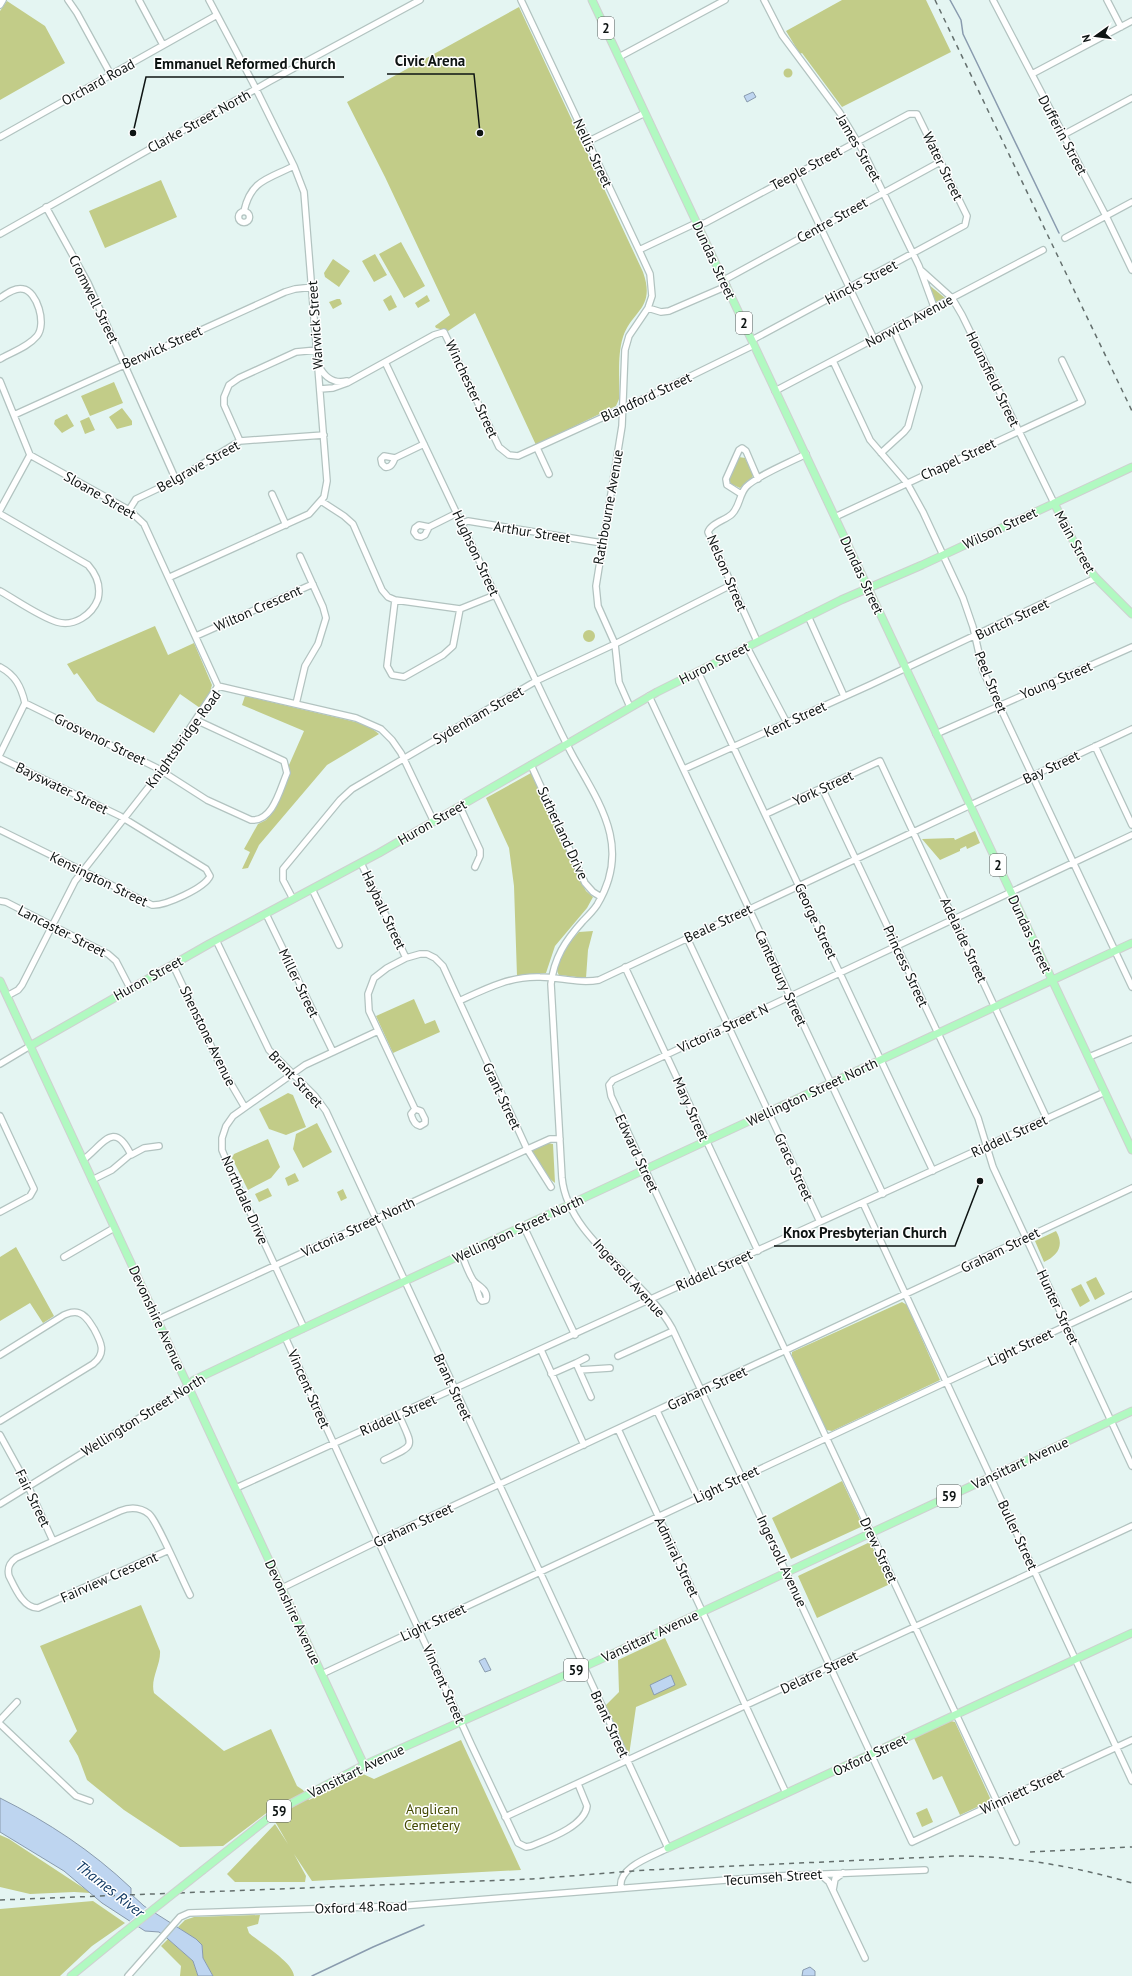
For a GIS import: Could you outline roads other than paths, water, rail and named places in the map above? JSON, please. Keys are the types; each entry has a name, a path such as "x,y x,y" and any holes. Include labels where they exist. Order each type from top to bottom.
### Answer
{"main road":[{"name":"Dundas Street","path":"592,0 1132,1150"},
{"name":"Wilson Street","path":"869,588 944,555 1132,467"},
{"name":"Main Street","path":"1054,503 1076,548 1096,578 1132,614"},
{"name":"Huron Street","path":"30,1046 216,940 361,863 434,822 649,696 808,616 869,588"},
{"name":"Wellington Street North","path":"188,1386 194,1380 304,1328 1132,943"},
{"name":"Devonshire Avenue","path":"0,981 364,1765"},
{"name":"Vansittart Avenue","path":"71,1976 121,1934 266,1820 290,1804 364,1765 584,1667 870,1532 1132,1411"},
{"name":"Oxford Street","path":"668,1848 1132,1633"}],"street":[{"path":"0,5 3,0"},
{"path":"68,0 112,74"},
{"path":"139,0 163,45"},
{"name":"Warwick Street","path":"170,577 309,514 321,501 325,492 327,481 304,192 294,166 256,89 209,0"},
{"name":"Clarke Street North","path":"0,234 256,89 420,0"},
{"name":"Nellis Street","path":"521,0 650,274 652,296 648,308"},
{"path":"619,57 725,0"},
{"name":"James Street","path":"764,0 782,35 840,113 857,141 884,192 919,266 934,307"},
{"name":"Dufferin Street","path":"993,0 1106,216 1131,267"},
{"path":"1107,0 1121,27"},
{"name":"Orchard Road","path":"0,137 217,15"},
{"path":"1032,74 1132,21"},
{"path":"1063,135 1132,98"},
{"path":"587,142 646,113"},
{"name":"Teeple Street","path":"639,250 697,223 705,223 857,141 909,114 915,113"},
{"name":"Water Street","path":"915,113 920,120 967,216 968,221"},
{"name":"Centre Street","path":"648,308 661,312 669,311 726,283 821,227 940,162"},
{"path":"244,211 247,200 256,186 294,166"},
{"path":"795,174 874,339"},
{"path":"1065,238 1132,202"},
{"name":"Cromwell Street","path":"46,207 88,283 176,480"},
{"name":"Hincks Street","path":"753,343 849,288 962,228 968,221"},
{"name":"Norwich Avenue","path":"775,391 1043,250"},
{"name":"Hounsfield Street","path":"919,266 929,280 952,298 965,320 1054,503"},
{"name":"Berwick Street","path":"14,415 288,291 312,287"},
{"path":"0,298 17,289 26,290 31,294 39,309 42,322 38,336 0,359"},
{"name":"Rathbourne Avenue","path":"630,707 618,678 614,644 600,610 596,594 602,544 624,408 626,345 632,330 648,308"},
{"path":"881,453 908,427 919,387 893,330"},
{"name":"Winchester Street","path":"320,389 333,388 351,380 434,335 444,332 499,447 506,453 513,456 522,455 537,448"},
{"name":"Blandford Street","path":"537,448 624,408 753,343"},
{"path":"240,441 224,405 224,397 229,385 239,378 296,352 317,350"},
{"name":"Chapel Street","path":"835,517 1082,402 1062,360"},
{"name":"Peel Street","path":"833,361 867,434 907,483 944,555 963,598 980,663 1114,952 1132,987"},
{"path":"318,362 322,371 332,380 344,382 351,380"},
{"name":"Hughson Street","path":"385,362 567,744"},
{"path":"0,381 30,455 0,510"},
{"name":"Belgrave Street","path":"129,510 136,499 176,480 240,441 324,435"},
{"path":"395,458 424,444"},
{"path":"537,448 549,474"},
{"path":"758,478 746,451 742,448 738,450 726,480 728,485 741,494 748,485 758,478 806,454"},
{"name":"Sloane Street","path":"30,455 129,510 140,518 147,527 218,686"},
{"path":"272,494 286,525"},
{"name":"Nelson Street","path":"741,494 739,504 734,513 712,526 708,532 757,642"},
{"path":"321,501 349,519 382,590 388,597 396,600 460,609 495,595"},
{"path":"429,527 457,513"},
{"path":"0,514 88,565 97,580 99,592 96,603 88,614 76,621 64,623 52,620 0,591"},
{"name":"Arthur Street","path":"462,523 468,521 602,544"},
{"path":"300,556 313,584"},
{"name":"Burtch Street","path":"905,668 1096,578"},
{"name":"Wilton Crescent","path":"196,636 313,584 325,612 326,618 318,644 305,666 296,704"},
{"name":"Sydenham Street","path":"293,899 282,877 282,871 286,864 347,793 536,681 614,644 731,585"},
{"path":"396,600 387,666 392,675 400,678 442,656 453,646 460,609"},
{"path":"808,616 844,696"},
{"path":"747,647 787,723"},
{"name":"Young Street","path":"936,734 1132,647"},
{"path":"0,667 9,672 16,680 25,703 0,754"},
{"name":"Kent Street","path":"684,770 905,668"},
{"name":"George Street","path":"698,672 800,885 933,1171"},
{"name":"Knightsbridge Road","path":"7,996 18,990 22,985 70,889 82,871 162,770 218,686 356,718 374,725 392,740 404,758 434,822"},
{"name":"Canterbury Street","path":"649,696 883,1194"},
{"name":"Grosvenor Street","path":"25,703 162,770 207,800 251,820 262,818 271,809 287,773 284,761 196,720"},
{"name":"Bay Street","path":"970,805 1132,729"},
{"name":"Ingersoll Avenue","path":"567,744 600,803 609,825 612,860 608,877 600,897 590,914 561,948 554,963 552,978 562,1183 569,1206 578,1222 663,1314 673,1331 743,1476 912,1842"},
{"path":"1095,746 1132,825"},
{"name":"Bayswater Street","path":"0,758 124,819"},
{"name":"York Street","path":"766,814 880,761"},
{"name":"Adelaide Street","path":"880,761 1047,1119"},
{"name":"Sutherland Drive","path":"532,765 585,883 600,897"},
{"name":"Princess Street","path":"822,788 978,1118 987,1146"},
{"name":"Beale Street","path":"459,1001 500,982 528,977 594,981 970,805"},
{"path":"460,807 480,850 480,856 475,867"},
{"name":"Kensington Street","path":"0,830 155,905 167,904 207,882 210,876 206,869 124,819"},
{"name":"Victoria Street N","path":"666,1054 729,1026 1132,835"},
{"name":"Hayball Street","path":"361,863 406,958"},
{"path":"312,889 339,945"},
{"name":"Lancaster Street","path":"0,901 6,902 108,954 116,962 130,988"},
{"name":"Miller Street","path":"266,914 333,1052"},
{"name":"Grace Street","path":"687,938 820,1222"},
{"name":"Brant Street","path":"216,940 266,1045 272,1054 315,1096 326,1111 498,1485 668,1848"},
{"name":"Grant Street","path":"415,1109 378,1031 368,1006 368,994 371,983 379,973 406,958 424,954 432,956 443,966 527,1149 551,1187"},
{"name":"Shenstone Avenue","path":"173,965 220,1065 244,1106"},
{"name":"Mary Street","path":"625,967 758,1251"},
{"name":"Northdale Drive","path":"304,1328 222,1150 222,1138 226,1126 233,1116 244,1106 305,1065 378,1031"},
{"path":"1089,1057 1132,1039"},
{"name":"Huron Street","path":"0,1064 30,1046"},
{"name":"Edward Street","path":"666,1054 615,1079 609,1085 611,1096 696,1279"},
{"name":"Riddell Street","path":"236,1488 575,1335 1105,1092"},
{"path":"0,1116 34,1189 30,1196 0,1212"},
{"path":"83,1160 104,1140 115,1136 123,1141 131,1154"},
{"name":"Victoria Street North","path":"158,1320 527,1149 550,1139 560,1139"},
{"path":"92,1180 112,1170 131,1154 144,1148 158,1146"},
{"name":"Hunter Street","path":"987,1146 993,1167 1132,1466"},
{"name":"Graham Street","path":"282,1588 378,1541 1132,1188"},
{"name":"Buller Street","path":"863,1203 907,1294 1132,1780"},
{"path":"524,1227 575,1335"},
{"path":"64,1257 114,1228"},
{"path":"462,1255 474,1281"},
{"name":"Drew Street","path":"742,1258 1016,1842"},
{"name":"Light Street","path":"322,1674 1132,1295"},
{"path":"0,1355 64,1315 72,1312 79,1313 86,1317 102,1342 103,1347 99,1359 93,1364 0,1421"},
{"path":"618,1356 673,1331"},
{"name":"Vincent Street","path":"285,1337 518,1843 526,1847 540,1842 572,1827 582,1818 587,1806 578,1784"},
{"path":"541,1350 584,1445"},
{"path":"551,1374 586,1358"},
{"path":"576,1363 591,1397"},
{"path":"579,1370 610,1368"},
{"name":"Wellington Street North","path":"0,1504 180,1393 188,1386"},
{"path":"657,1411 698,1498"},
{"path":"384,1460 407,1449 410,1445 410,1440 399,1415"},
{"name":"Admiral Street","path":"618,1429 786,1794"},
{"name":"Fair Street","path":"0,1435 28,1486 53,1541"},
{"name":"Fairview Crescent","path":"131,1508 144,1511 152,1517 168,1550 40,1608 32,1608 24,1602 9,1576 8,1566 16,1558 120,1511 131,1508"},
{"name":"Delatre Street","path":"506,1817 1132,1526"},
{"path":"168,1550 190,1595"},
{"path":"0,1720 17,1702"},
{"path":"0,1724 76,1796 90,1801"},
{"name":"Winniett Street","path":"912,1842 1132,1740"},
{"name":"Oxford Street","path":"621,1888 620,1883 623,1877 631,1868 668,1848"},
{"name":"Tecumseh Street","path":"621,1888 845,1872 925,1870"},
{"path":"834,1894 833,1886 835,1878 845,1872"},
{"path":"820,1874 826,1878 864,1958"},
{"name":"Oxford 48 Road","path":"128,1976 177,1920 189,1913 401,1906 621,1888"}],"water":[{"path":"753,92 756,97 747,102 744,96"},
{"path":"485,1658 491,1670 485,1672 479,1661"},
{"path":"671,1675 675,1685 654,1695 650,1685"},
{"name":"Thames River","path":"0,1798 18,1807 69,1838 116,1874 131,1888 131,1894 144,1906 196,1939 202,1945 203,1958 213,1976 198,1976 193,1961 159,1932 145,1931 102,1903 64,1871 0,1832"},
{"path":"810,1967 815,1971 815,1976 802,1976 803,1970"}],"waterway":[{"path":"950,0 961,20 963,34 1059,233"},
{"path":"312,1976 424,1925"}],"railway":[{"path":"935,0 1132,411"},
{"path":"1030,1852 1132,1847"},
{"path":"0,1900 532,1879 646,1870 955,1856 978,1856 1044,1863 1132,1883"}],"place":[{"name":"Emmanuel Reformed Church","path":"133,133"},
{"name":"Civic Arena","path":"480,133"},
{"name":"Knox Presbyterian Church","path":"980,1181"}],"park label":[{"name":"Anglican Cemetery","path":"432,1818"}]}
